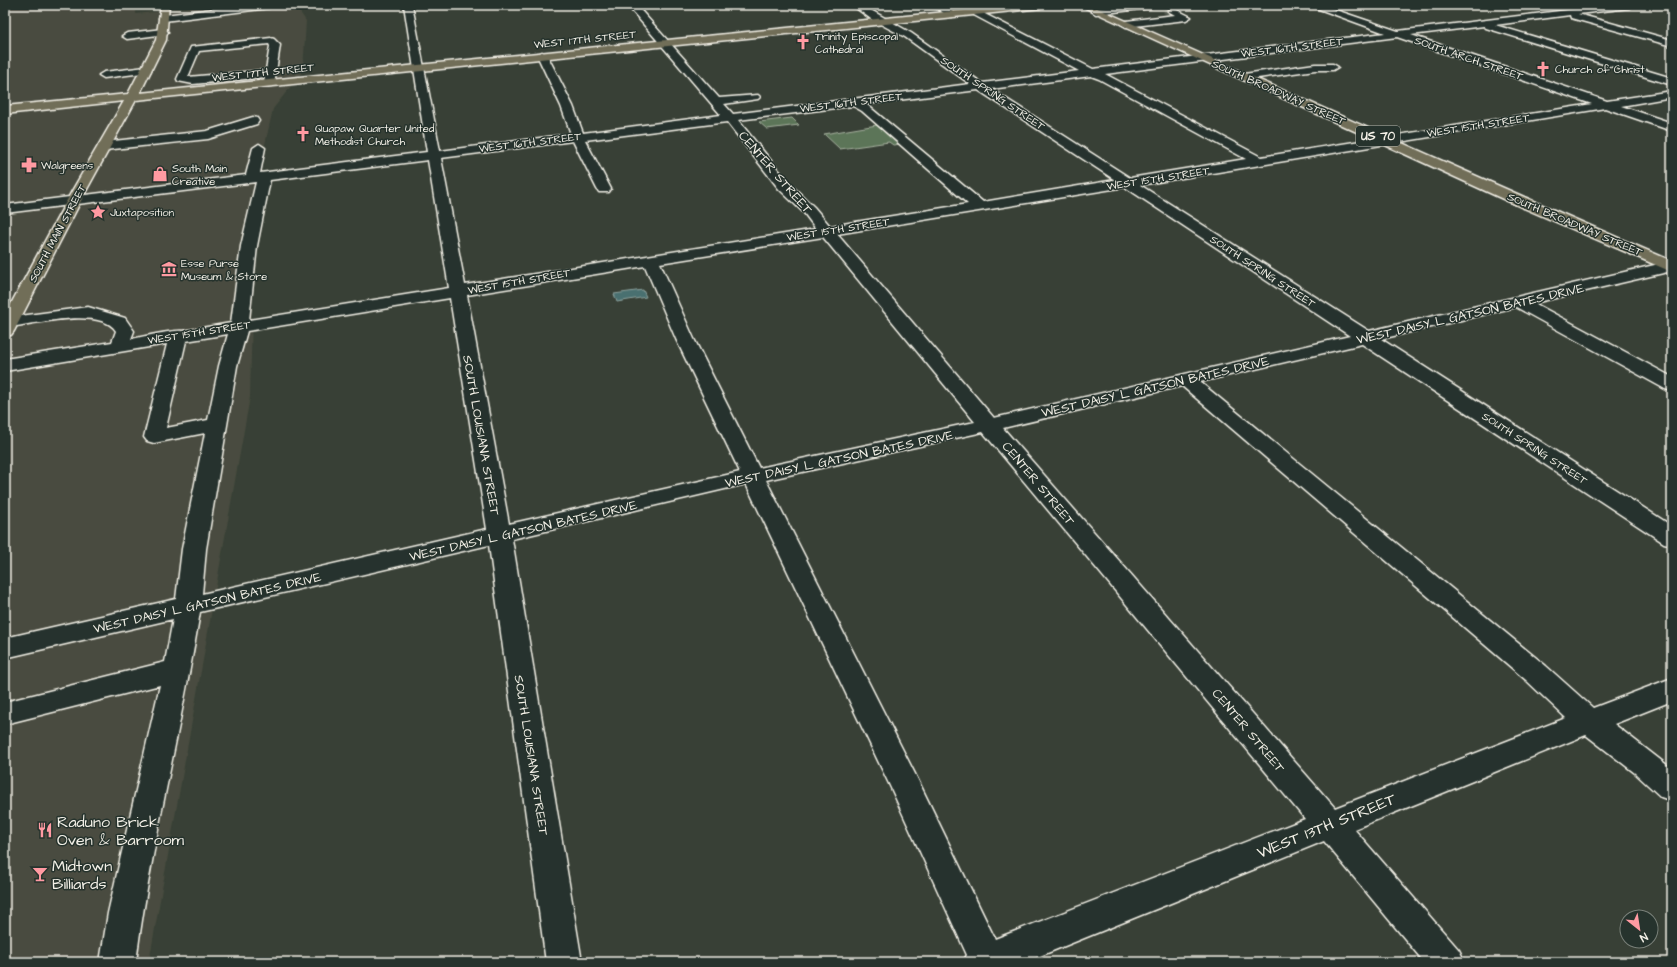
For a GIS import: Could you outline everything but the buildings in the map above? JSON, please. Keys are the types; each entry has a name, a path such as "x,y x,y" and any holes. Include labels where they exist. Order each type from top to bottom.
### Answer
{"main road":[{"name":"WEST 17TH STREET","path":"5,110 131,97 270,78 420,68 1042,5"},
{"name":"SOUTH BROADWAY STREET","path":"1083,5 1387,140 1508,196 1672,267"},
{"name":"SOUTH MAIN STREET","path":"8,326 74,200 161,40 165,11"}],"street":[{"path":"165,11 209,5"},
{"path":"165,11 269,5"},
{"name":"SOUTH LOUISIANA STREET","path":"408,5 435,154 499,535 564,962"},
{"name":"CENTER STREET","path":"631,5 730,118 784,186 826,231 989,425 1447,962"},
{"name":"SOUTH SPRING STREET","path":"856,5 881,21 908,35 979,86 1672,536"},
{"path":"935,5 952,14"},
{"path":"988,5 996,10"},
{"name":"SOUTH ARCH STREET","path":"1312,5 1672,127"},
{"name":"WEST 16TH STREET","path":"5,209 1629,5"},
{"path":"1129,6 1155,20"},
{"path":"1096,11 1129,6 1162,10 1155,20 1126,24"},
{"path":"1540,7 1672,43"},
{"path":"975,12 1090,72 1103,77 1259,161"},
{"path":"1482,24 1672,82"},
{"path":"127,36 163,32"},
{"path":"908,35 922,33"},
{"path":"261,41 271,41 275,45 270,78 193,81 182,79 195,49 261,41"},
{"path":"542,55 567,106 579,136 604,189"},
{"path":"1244,77 1315,67 1333,67"},
{"path":"104,75 146,70"},
{"name":"WEST 15TH STREET","path":"5,364 240,325 458,292 650,259 1129,183 1672,94"},
{"path":"716,102 754,97"},
{"path":"854,102 866,109 979,206"},
{"path":"104,146 208,135 253,121"},
{"path":"118,962 125,913 177,670 188,607 194,549 216,425 228,366 240,325 258,177 259,148"},
{"path":"1290,156 1312,167"},
{"path":"650,259 685,339 754,476 906,787 984,961"},
{"name":"WEST DAISY L GATSON BATES DRIVE","path":"5,648 754,476 989,425 1672,267"},
{"path":"1519,302 1667,377"},
{"path":"8,326 88,312 119,322 125,331 120,345"},
{"path":"178,335 154,437 216,425"},
{"path":"1185,379 1536,674 1588,721 1644,764 1672,788"},
{"path":"5,713 177,670"},
{"name":"WEST 13TH STREET","path":"984,961 1672,689"}],"shaded area":[{"path":"25,5 136,5 136,14 212,5 295,5 306,21 303,71 273,109 255,189 250,397 149,962 5,962 5,7"}],"green space":[{"path":"792,118 799,125 767,129 759,122"},
{"path":"877,125 902,144 893,145 889,142 840,149 824,134"}],"water":[{"path":"643,290 646,297 617,302 614,294"}],"tunnel":[{"path":"1165,8 1173,11"}],"place":[{"name":"Trinity Episcopal Cathedral","path":"803,42"},
{"name":"Church of Christ","path":"1543,69"},
{"name":"Quapaw Quarter United Methodist Church","path":"303,134"},
{"name":"Walgreens","path":"29,165"},
{"name":"South Main Creative","path":"160,174"},
{"name":"Juxtaposition","path":"98,212"},
{"name":"Esse Purse Museum & Store","path":"169,269"},
{"name":"Raduno Brick Oven & Barroom","path":"45,830"},
{"name":"Midtown Billiards","path":"40,874"}]}
